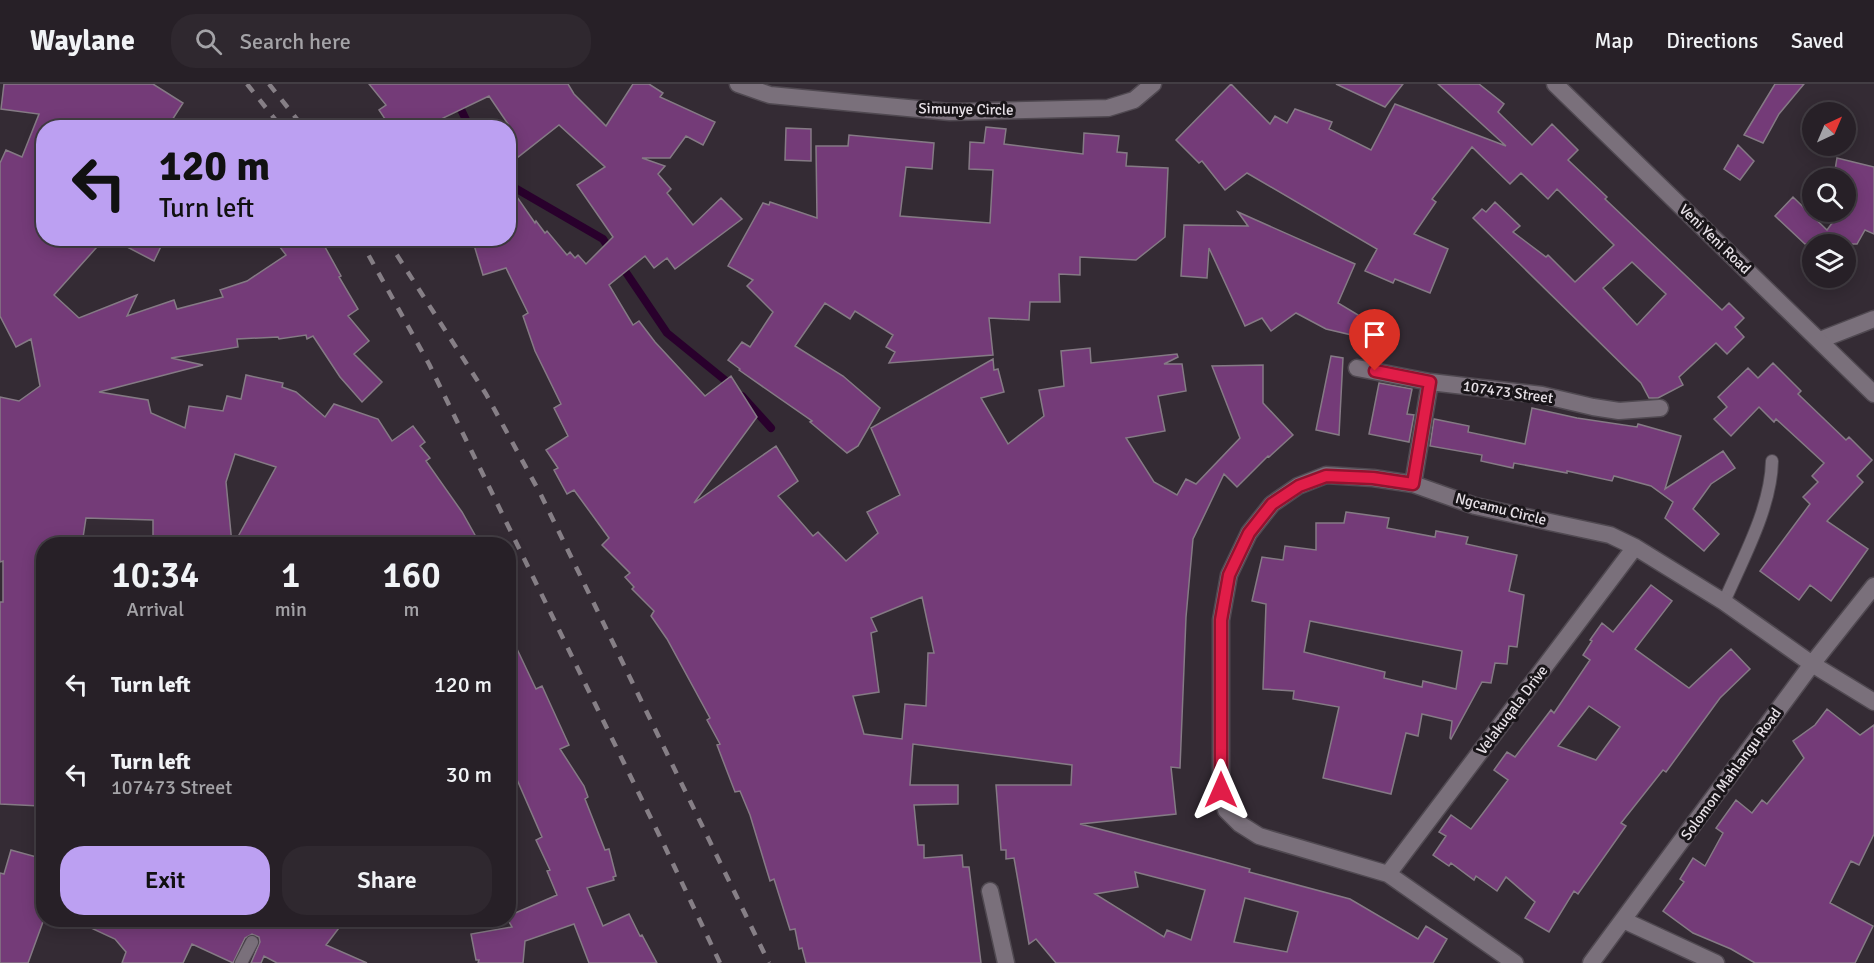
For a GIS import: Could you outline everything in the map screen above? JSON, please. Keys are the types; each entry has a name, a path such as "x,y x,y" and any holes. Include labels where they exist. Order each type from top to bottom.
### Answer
{"street":[{"name":"Simunye Circle","path":"738,84 770,95 950,112 1108,108 1134,100 1153,84"},
{"name":"Veni Yeni Road","path":"1555,84 1874,394"},
{"path":"1820,340 1874,320"},
{"name":"107473 Street","path":"1357,368 1430,382 1542,394 1619,411 1660,408"},
{"path":"1413,484 1430,382"},
{"name":"Ngcamu Circle","path":"1515,963 1388,874 1259,836 1239,824 1226,810 1221,790 1221,620 1229,575 1249,533 1272,504 1299,486 1326,476 1373,478 1413,484 1475,506 1610,535 1635,547 1724,602 1812,664 1874,702"},
{"name":"Velakuqala Drive","path":"1388,874 1635,547"},
{"name":"Solomon Mahlangu Road","path":"1591,963 1812,664 1874,586"},
{"path":"990,891 1006,963"},
{"path":"1623,920 1716,963"}],"lane":[{"path":"1724,602 1766,501 1772,477 1772,461"},
{"path":"241,963 252,942"}],"building":[{"path":"4,84 153,84 183,103 172,120 37,120 39,114 1,109"},
{"path":"369,84 568,84 574,94 606,126 633,84 649,84 663,93 660,97 715,122 703,145 686,136 670,158 642,158 665,166 658,174 671,189 667,193 693,225 721,198 742,219 675,269 667,258 654,268 645,256 609,285 633,325 639,321 655,342 705,396 731,376 757,417 694,503 776,446 798,481 778,496 813,536 818,532 846,561 878,533 867,512 900,495 871,428 993,359 994,370 998,369 1004,392 981,398 1008,444 1044,416 1039,390 1064,386 1061,351 1090,348 1091,363 1177,354 1178,357 1164,364 1182,364 1186,391 1158,396 1165,431 1126,438 1154,482 1177,495 1186,479 1196,484 1240,438 1212,366 1263,365 1263,403 1293,435 1237,487 1224,474 1193,539 1186,617 1180,768 1171,767 1176,814 1080,824 1250,869 1249,872 1350,899 1418,939 1426,926 1447,939 1433,963 1056,963 1036,939 1029,944 1014,858 1006,859 1006,850 1001,850 996,785 1071,785 1072,765 913,744 910,785 958,785 958,804 914,805 918,845 924,845 924,858 962,855 963,867 969,867 981,963 806,963 802,948 799,949 795,929 790,930 774,879 770,881 750,815 740,791 735,792 717,745 720,744 707,720 710,718 667,639 651,616 654,611 632,589 634,587 625,577 630,573 602,545 609,538 574,490 567,494 554,470 558,468 546,450 568,436 554,408 561,404 535,351 523,316 528,313 506,268 483,275 474,246 516,246 516,196 535,223 536,221 545,233 547,231 567,255 570,252 575,258 578,255 586,264 613,237 577,185 605,167 559,125 516,159 516,120 505,120 489,96 443,118 444,120 386,120 379,110 386,105","holes":["922,597 934,653 928,653 926,706 905,704 902,739 864,734 853,696 879,692 871,633 877,631 871,618","1135,872 1205,890 1191,940 1167,930 1164,937 1095,894 1138,887","1245,898 1298,912 1287,952 1234,942"]},
{"path":"1231,84 1270,124 1275,116 1287,123 1295,109 1332,122 1329,129 1371,150 1395,104 1506,146 1438,84 1479,84 1504,104 1498,112 1532,145 1552,124 1578,150 1568,160 1607,197 1605,199 1722,310 1729,303 1744,318 1735,327 1744,337 1727,354 1716,343 1679,377 1683,385 1658,398 1649,398 1641,383 1473,218 1482,209 1486,212 1495,202 1520,226 1513,232 1546,257 1548,255 1575,282 1614,245 1557,189 1548,199 1521,173 1510,184 1472,147 1432,199 1436,202 1414,234 1448,249 1430,293 1395,279 1393,283 1365,271 1377,249 1247,173 1225,190 1202,161 1199,163 1176,140","holes":["1632,262 1666,294 1637,325 1603,288"]},
{"path":"1336,84 1403,84 1385,107"},
{"path":"1775,84 1804,84 1779,114 1763,143 1744,135"},
{"path":"36,122 36,246 98,246 54,295 79,318 137,295 127,316 174,300 177,309 223,297 220,290 247,281 286,255 279,246 324,246 358,309 348,316 369,341 354,354 382,382 362,402 340,377 313,336 307,339 306,335 279,339 278,337 237,339 238,347 171,358 203,365 99,392 148,400 151,413 185,428 189,406 223,411 227,396 241,399 246,375 283,383 282,387 296,392 325,417 334,404 378,419 392,441 413,426 425,442 420,446 430,458 426,461 462,512 476,537 238,537 276,467 235,454 226,482 231,537 153,537 153,520 86,518 83,537 36,537 36,806 0,804 0,602 3,602 3,561 0,562 0,397 19,401 40,386 31,339 16,347 0,316 0,163 6,150 22,157"},
{"path":"986,127 1006,129 1004,144 1083,154 1084,133 1119,136 1117,152 1127,153 1126,166 1168,168 1165,237 1136,260 1080,257 1080,275 1059,274 1060,302 1030,302 1029,320 989,318 993,355 889,363 895,352 886,347 893,335 855,311 850,319 825,303 795,346 843,376 880,408 858,446 847,453 810,422 812,421 728,360 742,342 750,347 773,312 747,286 753,280 728,266 763,203 769,205 770,202 817,218 816,146 848,146 849,135 934,143 932,169 906,167 900,216 990,223 993,170 969,169 970,142 984,143"},
{"path":"786,128 811,129 811,161 785,160"},
{"path":"1738,145 1754,161 1740,180 1724,169"},
{"path":"1837,158 1874,167 1874,234 1865,230 1857,244 1856,234 1802,234 1802,241 1775,216 1793,197 1802,206 1802,222 1819,222 1827,230 1833,222 1856,222 1856,168 1835,168"},
{"path":"1238,212 1355,264 1338,303 1358,315 1374,318 1369,339 1326,329 1296,313 1271,331 1262,318 1245,326 1209,248 1207,278 1181,276 1184,225 1248,226"},
{"path":"125,246 161,246 154,261"},
{"path":"1331,356 1343,358 1339,435 1316,430"},
{"path":"1773,363 1801,391 1798,394 1846,440 1849,437 1872,460 1857,476 1863,482 1827,521 1868,549 1831,601 1810,585 1799,600 1760,571 1810,504 1803,497 1818,482 1812,476 1824,463 1776,419 1774,422 1759,407 1731,436 1714,419 1727,407 1718,397 1748,368 1758,378"},
{"path":"1379,383 1412,389 1407,414 1414,415 1409,442 1369,434"},
{"path":"1532,408 1577,418 1637,427 1638,424 1681,436 1665,489 1723,451 1735,468 1711,484 1693,509 1719,534 1704,551 1665,518 1673,502 1651,486 1614,476 1612,481 1514,463 1513,468 1481,461 1482,455 1430,446 1434,419 1469,426 1468,432 1525,444"},
{"path":"1346,512 1389,518 1387,528 1435,537 1436,531 1468,537 1466,544 1517,555 1509,591 1524,595 1517,647 1509,646 1507,664 1495,663 1491,683 1482,682 1451,739 1452,721 1422,714 1418,736 1406,733 1391,794 1323,778 1339,707 1293,699 1294,691 1263,689 1266,604 1252,601 1262,557 1283,560 1285,546 1316,550 1316,523 1344,523","holes":["1310,621 1462,651 1456,689 1423,681 1422,687 1384,678 1385,672 1304,652"]},
{"path":"1651,585 1672,601 1635,649 1689,688 1731,649 1750,669 1720,698 1666,772 1663,770 1621,823 1626,826 1578,894 1574,891 1549,932 1525,918 1535,902 1506,877 1497,891 1476,876 1474,880 1451,863 1449,866 1433,855 1446,836 1439,832 1451,815 1471,829 1508,780 1494,770 1507,752 1515,757 1551,710 1554,713 1590,660 1583,655 1602,623 1613,632","holes":["1589,706 1620,727 1596,760 1558,746"]},
{"path":"516,647 536,689 542,686 569,745 560,749 584,786 588,797 585,799 605,850 609,849 616,876 613,877 614,880 587,888 603,926 629,914 657,963 589,963 574,924 525,941 523,963 478,963 471,934 516,927 516,913 557,895 547,871 550,870 536,840 542,837 516,777"},
{"path":"1827,709 1860,735 1874,725 1874,834 1859,865 1851,861 1830,903 1873,926 1855,963 1755,963 1731,949 1693,933 1663,911 1684,882 1680,879 1693,858 1705,866 1723,833 1716,828 1736,800 1752,813 1762,800 1767,804 1804,758 1793,741 1815,725"},
{"path":"11,850 36,857 36,927 41,927 28,963 0,963 0,873 4,874"},
{"path":"89,927 340,927 326,945 367,963 277,963 264,956 261,963 251,963 260,942 259,937 252,934 245,938 233,963 192,944 183,963 122,963 126,952 115,939"}],"waterway":[{"path":"452,84 454,95 466,120"},
{"path":"516,189 603,239 610,250"},
{"path":"621,265 667,333 731,385"},
{"path":"742,396 771,428"}],"railway":[{"path":"247,84 276,120"},
{"path":"269,84 298,120"},
{"path":"363,246 429,364 514,537"},
{"path":"391,246 486,394 541,495 769,963"},
{"path":"516,542 720,963"}],"route":[{"path":"1221,790 1221,620 1229,575 1249,533 1272,504 1299,486 1326,476 1373,478 1413,484 1430,382 1375,371"}]}
